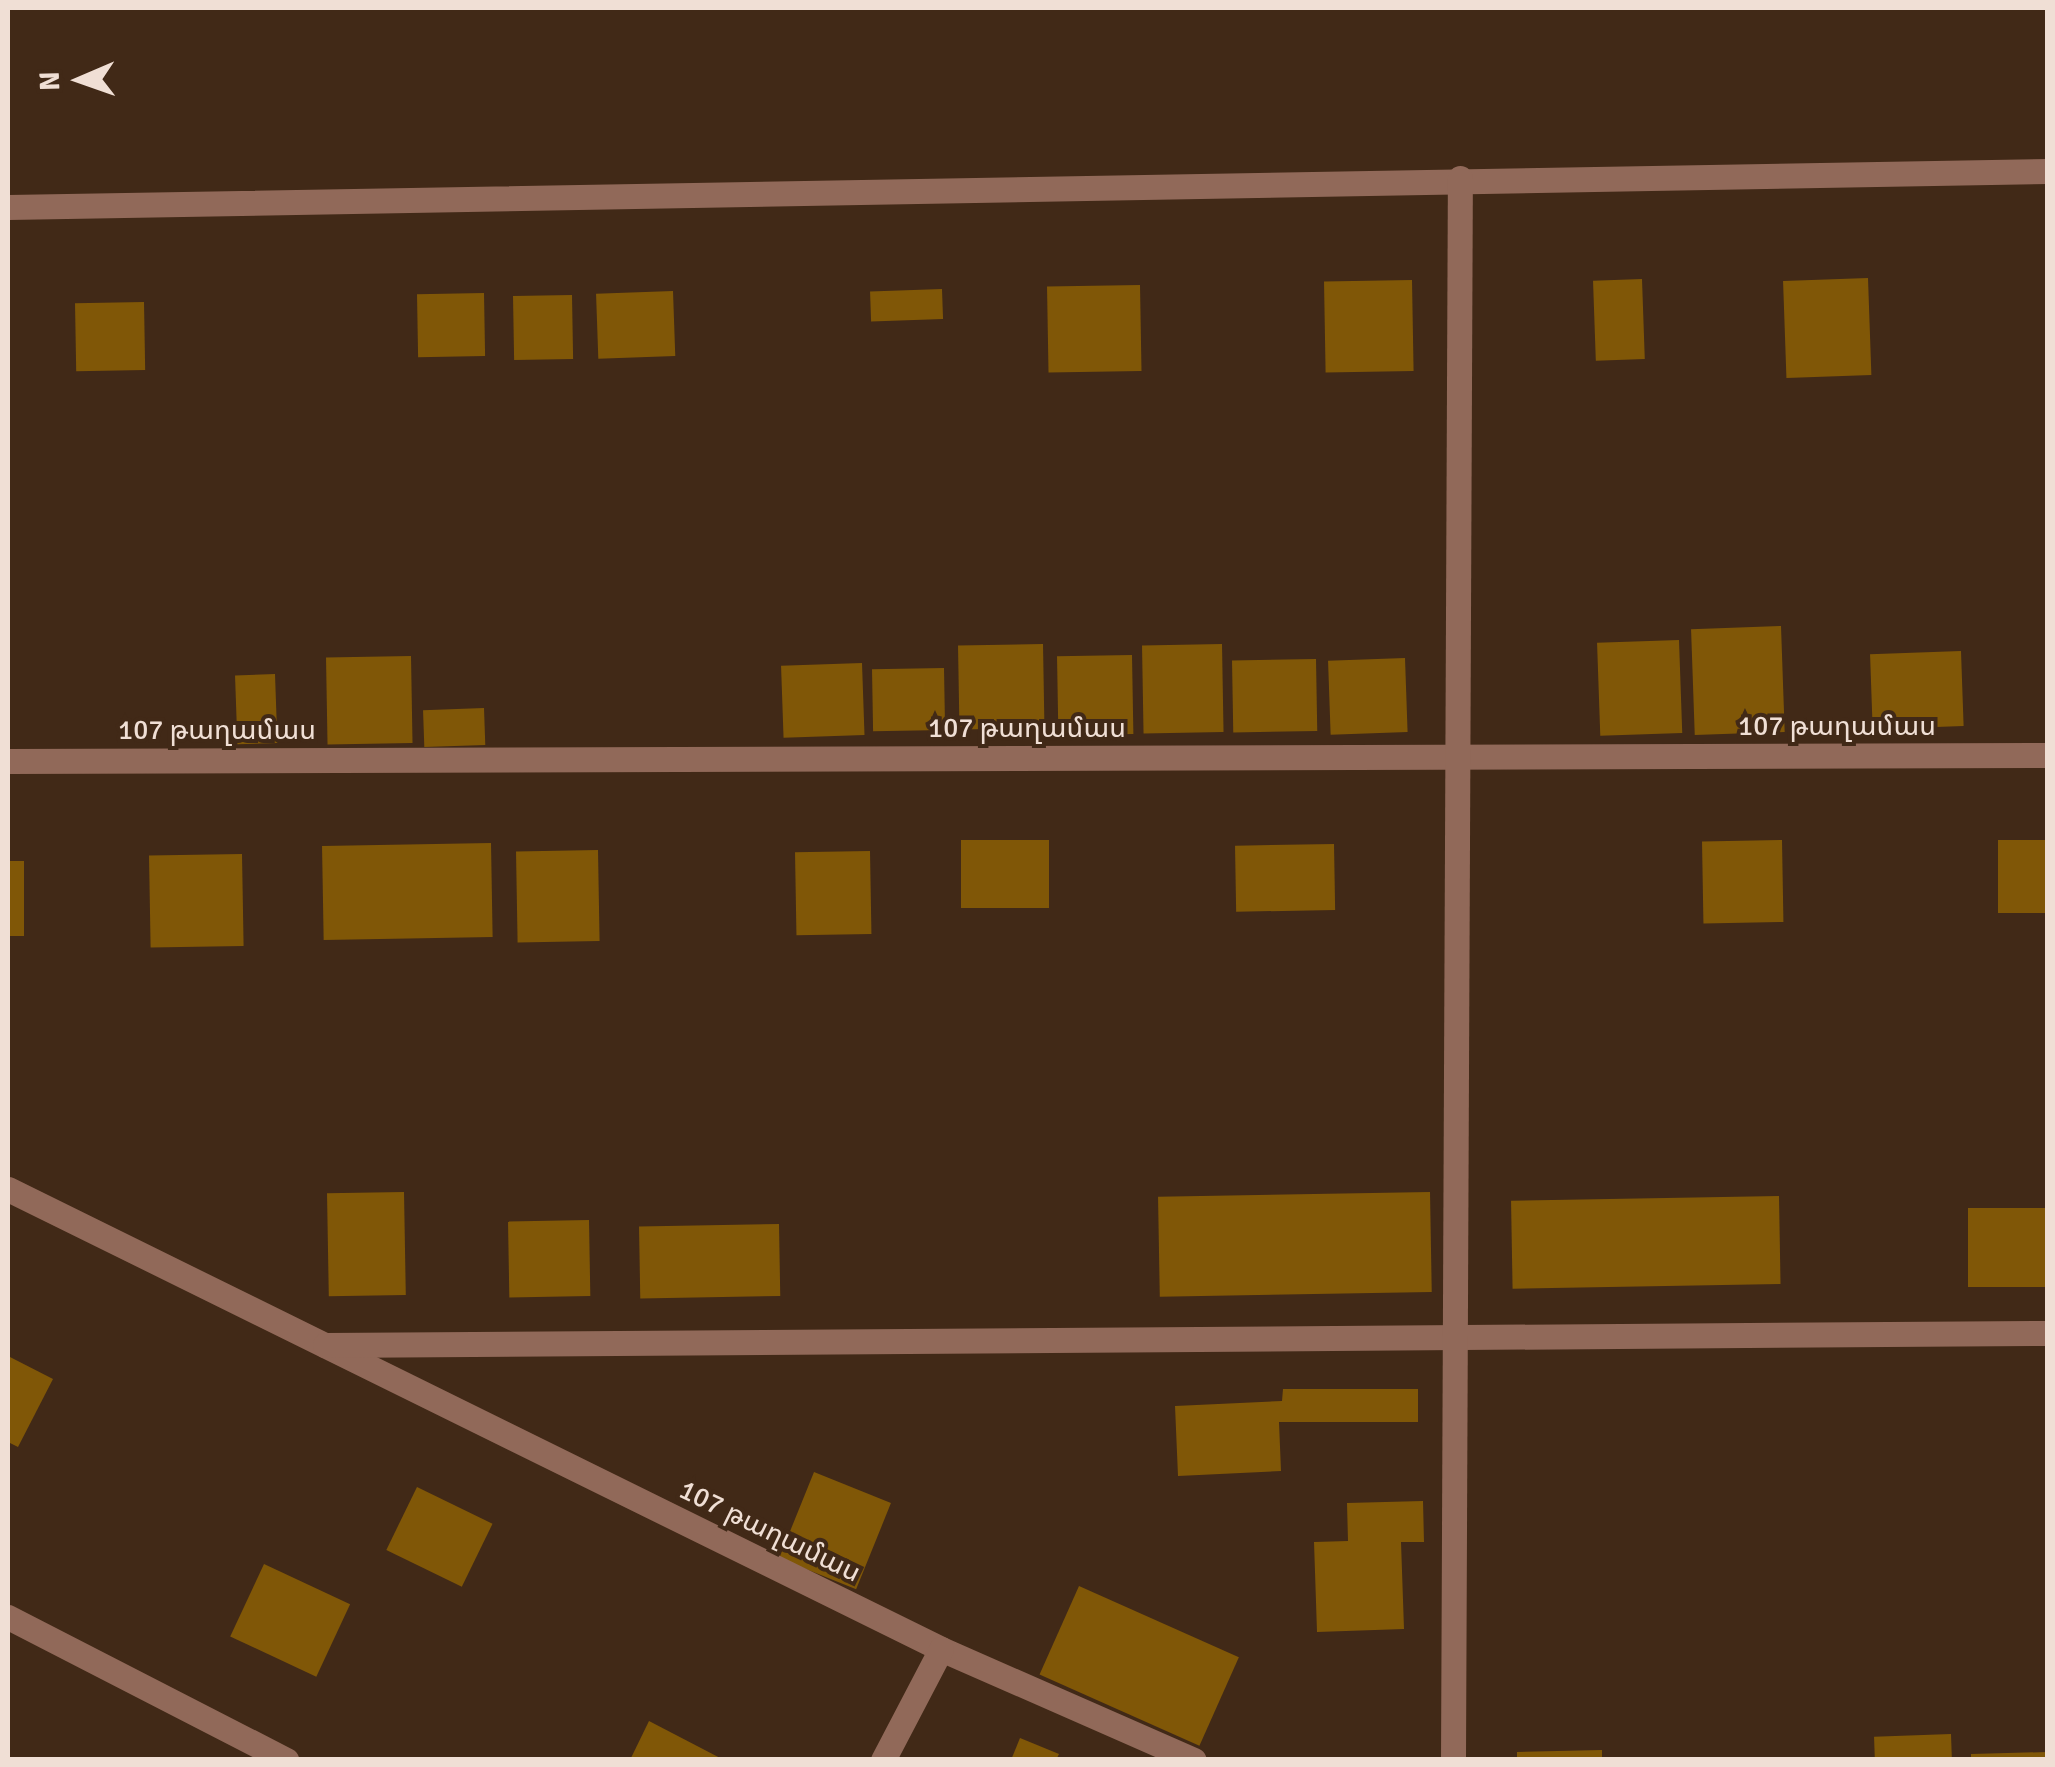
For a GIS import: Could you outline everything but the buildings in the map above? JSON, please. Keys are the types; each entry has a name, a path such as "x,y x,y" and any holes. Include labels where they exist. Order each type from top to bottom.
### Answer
{"street":[{"path":"8,207 1460,178 2048,171"},
{"path":"1453,1760 1460,1337 1460,178"},
{"name":"107 թաղամաս","path":"8,760 2048,755"},
{"name":"107 թաղամաս","path":"8,1189 940,1649 1194,1760"},
{"name":"107 թաղամաս","path":"324,1344 2048,1333"},
{"path":"8,1617 286,1760"},
{"path":"884,1760 940,1649"}]}
